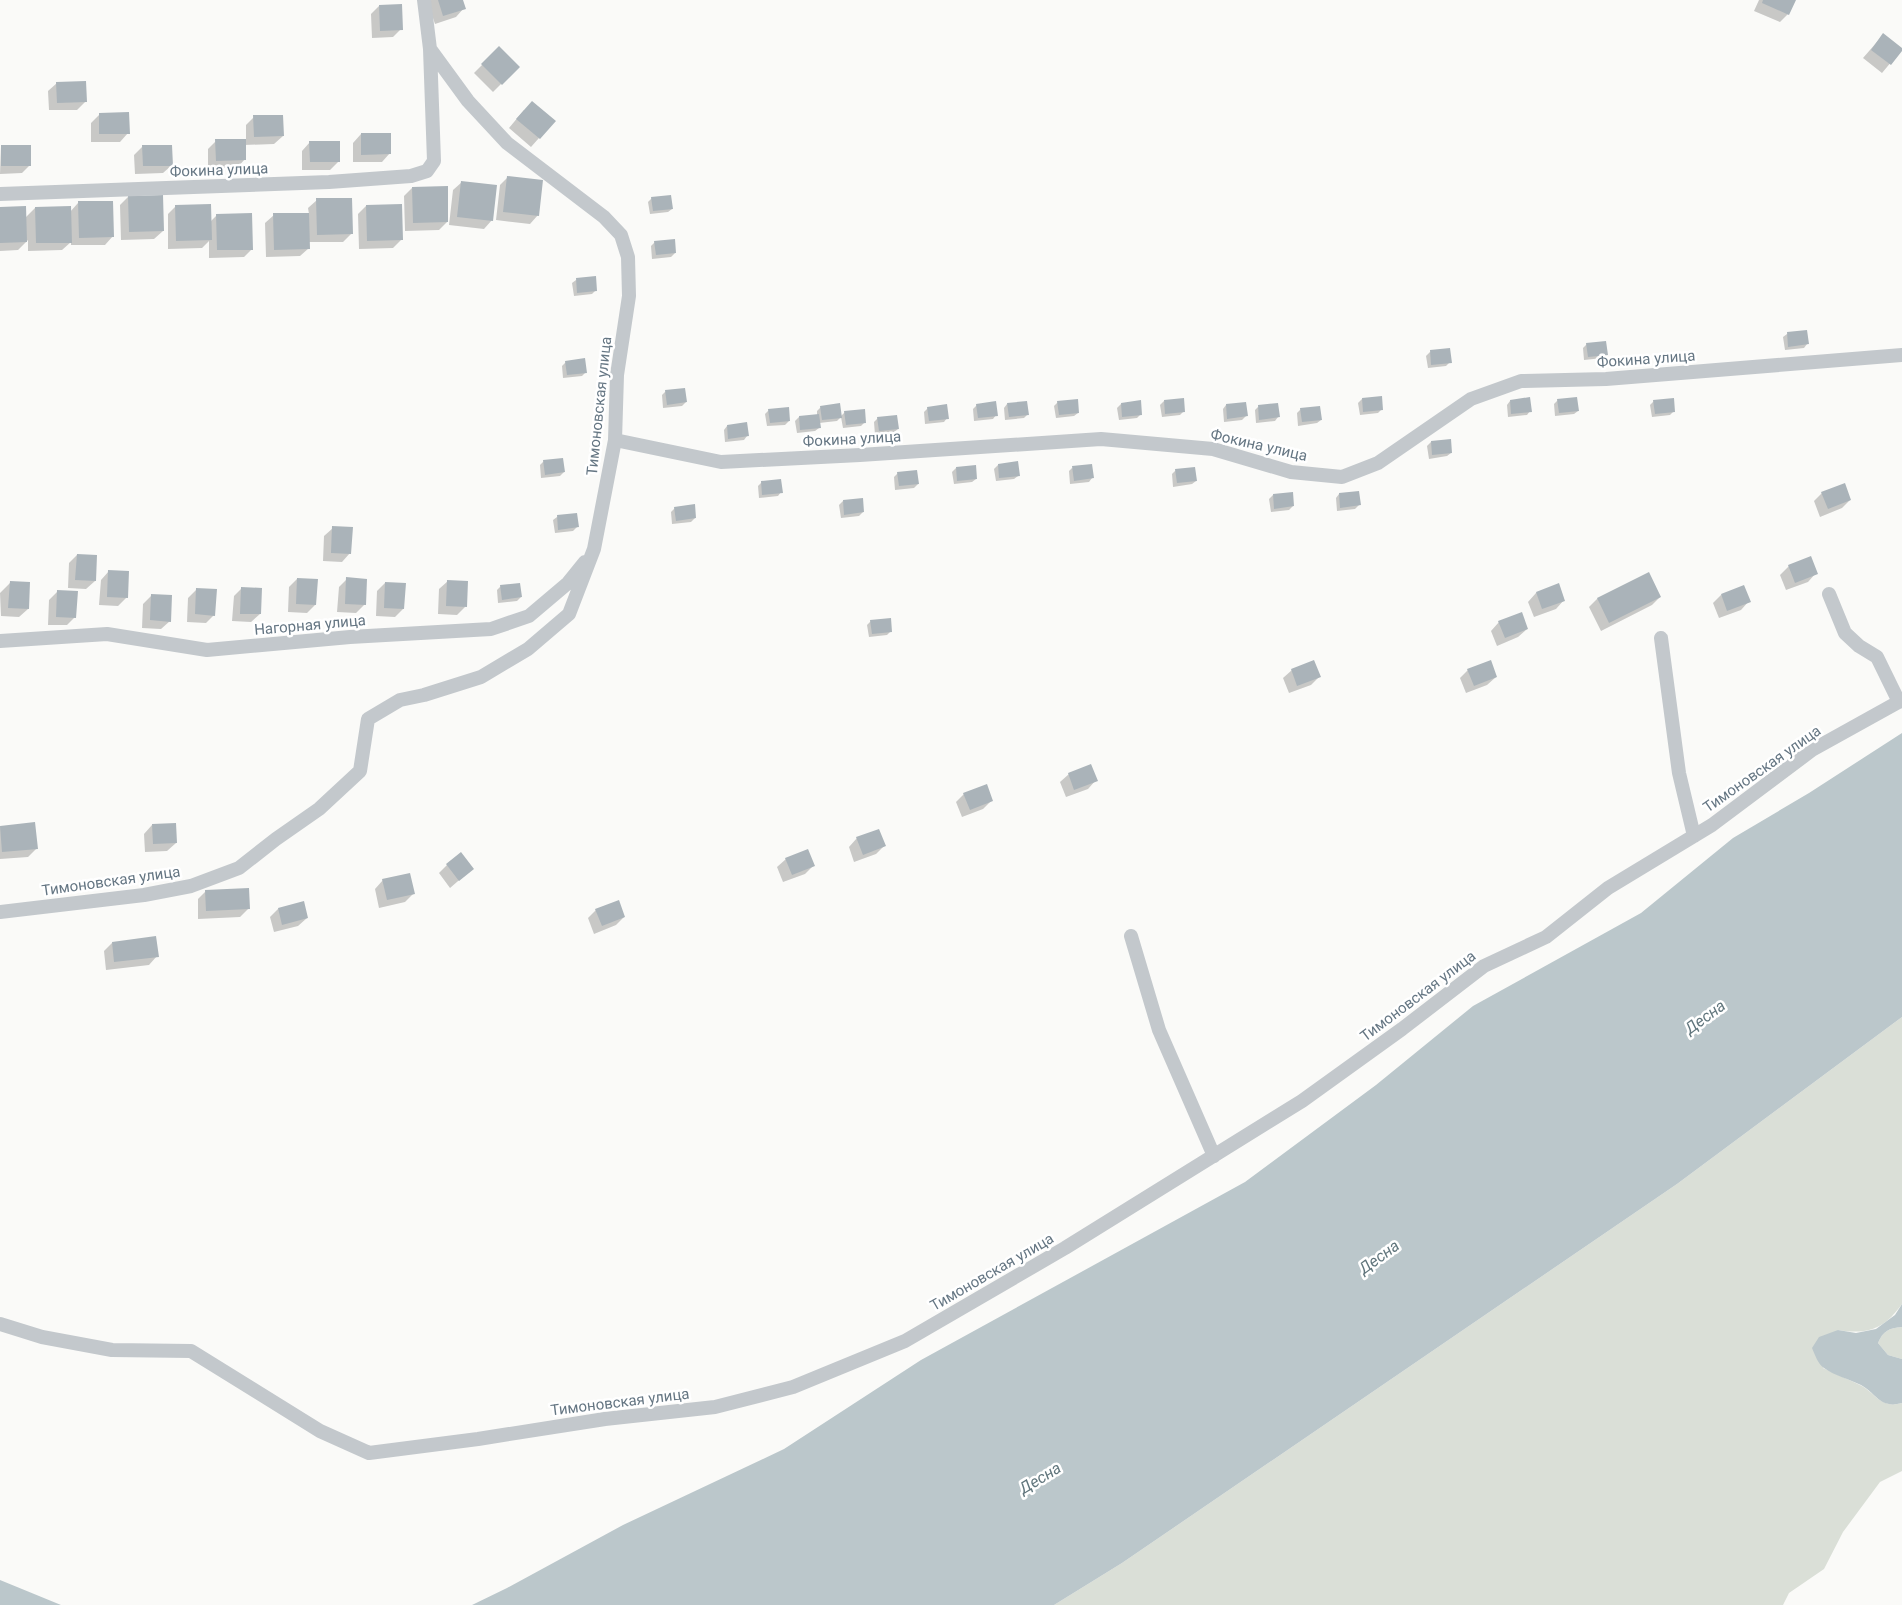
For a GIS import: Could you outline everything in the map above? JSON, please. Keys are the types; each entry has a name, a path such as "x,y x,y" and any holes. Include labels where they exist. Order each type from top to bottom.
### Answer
{"street":[{"path":"424,0 430,49"},
{"name":"Фокина улица","path":"0,194 329,182 411,176 427,171 434,161 430,49"},
{"name":"Тимоновская улица","path":"0,912 144,895 191,886 239,868 319,809 360,771 368,719 400,700 424,696 481,677 528,649 569,614 594,549 615,440 617,375 629,296 628,257 621,235 604,217 507,143 468,101 430,49"},
{"name":"Фокина улица","path":"615,440 721,462 1101,439 1213,449 1291,472 1342,477 1378,464 1472,399 1521,381 1606,379 1902,355"},
{"name":"Нагорная улица","path":"0,641 107,634 207,650 350,637 491,629 530,616 568,583 594,549"},
{"path":"1829,594 1845,633 1859,646 1877,657 1901,702"},
{"name":"Тимоновская улица","path":"1661,638 1679,773 1694,836"},
{"name":"Тимоновская улица","path":"0,1324 42,1337 112,1350 190,1352 320,1431 369,1453 604,1419 715,1407 793,1387 905,1341 1065,1248 1214,1156 1302,1101 1402,1029 1484,966 1546,937 1608,888 1712,825 1812,750 1901,702"},
{"path":"1131,936 1159,1030 1214,1156"}],"shaded area":[{"path":"1902,1017 1902,1304 1889,1319 1875,1328 1858,1332 1838,1330 1823,1368 1860,1385 1883,1402 1888,1404 1902,1403 1902,1471 1880,1482 1843,1532 1824,1569 1789,1593 1783,1605 1054,1605 1122,1563 1677,1184"},
{"path":"1902,1327 1902,1359 1888,1355 1878,1343 1887,1331"}],"water":[{"name":"Десна","path":"1902,733 1902,1017 1677,1184 1122,1563 1054,1605 472,1605 623,1525 784,1449 921,1360 1245,1182 1376,1085 1473,1006 1641,913 1733,838 1809,793"},
{"path":"1902,1304 1902,1327 1887,1331 1878,1343 1888,1355 1902,1359 1902,1403 1889,1404 1879,1400 1861,1385 1833,1373 1820,1364 1812,1348 1819,1337 1838,1330 1856,1333 1876,1329 1895,1315"},
{"path":"0,1580 61,1605 0,1605"}],"building":[{"path":"438,0 463,0 466,9 443,16"},
{"path":"1763,0 1796,0 1789,15 1762,3"},
{"path":"402,4 403,30 380,31 379,5"},
{"path":"1883,33 1902,48 1902,51 1891,65 1871,50"},
{"path":"499,46 520,67 502,85 481,64"},
{"path":"86,81 87,102 57,103 56,82"},
{"path":"532,101 556,121 540,139 516,119"},
{"path":"129,112 130,134 99,134 99,113"},
{"path":"253,115 283,115 284,136 254,137"},
{"path":"361,133 391,133 391,154 361,155"},
{"path":"215,139 246,139 246,160 216,161"},
{"path":"309,141 340,141 340,162 310,162"},
{"path":"1,145 31,145 31,166 1,166"},
{"path":"142,145 172,145 173,166 143,166"},
{"path":"507,176 543,180 539,216 503,212"},
{"path":"461,181 497,185 493,221 457,217"},
{"path":"448,186 448,222 413,223 412,187"},
{"path":"163,195 164,231 129,232 128,196"},
{"path":"671,195 673,209 653,211 651,197"},
{"path":"316,198 352,198 353,234 317,235"},
{"path":"78,201 113,201 114,237 79,238"},
{"path":"211,204 212,240 176,241 175,205"},
{"path":"402,204 403,240 367,241 366,205"},
{"path":"26,206 27,242 0,243 0,207"},
{"path":"71,206 72,243 36,243 35,207"},
{"path":"252,213 253,250 217,250 216,214"},
{"path":"273,213 309,213 310,249 274,250"},
{"path":"675,239 676,253 656,255 654,241"},
{"path":"596,276 597,291 577,293 576,278"},
{"path":"1807,330 1809,344 1788,347 1787,332"},
{"path":"1606,341 1608,355 1588,357 1586,343"},
{"path":"1450,348 1452,363 1431,365 1430,350"},
{"path":"585,358 587,373 567,375 565,361"},
{"path":"685,388 687,402 667,405 665,390"},
{"path":"1382,396 1383,410 1363,412 1362,398"},
{"path":"1530,397 1532,412 1511,414 1510,400"},
{"path":"1577,397 1579,411 1559,413 1557,399"},
{"path":"1184,398 1185,412 1165,414 1164,400"},
{"path":"1674,398 1675,412 1655,414 1653,400"},
{"path":"1078,399 1079,413 1059,415 1057,401"},
{"path":"1141,400 1142,415 1122,417 1121,403"},
{"path":"996,401 998,416 978,418 976,404"},
{"path":"1027,401 1029,415 1009,417 1007,403"},
{"path":"1246,402 1248,416 1227,419 1226,404"},
{"path":"840,403 842,418 822,420 820,406"},
{"path":"1278,403 1280,417 1259,420 1258,405"},
{"path":"947,404 949,419 929,421 927,407"},
{"path":"1320,406 1322,420 1302,422 1300,408"},
{"path":"789,407 790,421 770,423 768,409"},
{"path":"865,409 866,423 846,425 844,411"},
{"path":"819,414 821,428 800,430 799,416"},
{"path":"897,415 899,429 879,431 877,417"},
{"path":"747,422 749,436 728,439 727,425"},
{"path":"1451,439 1452,453 1432,455 1431,441"},
{"path":"563,458 565,472 545,475 543,460"},
{"path":"1018,461 1020,476 999,478 998,464"},
{"path":"1092,464 1094,478 1074,481 1072,466"},
{"path":"976,465 977,479 957,481 956,467"},
{"path":"1195,467 1197,481 1177,483 1175,469"},
{"path":"917,470 919,484 899,486 897,472"},
{"path":"781,479 783,493 762,495 761,481"},
{"path":"1845,483 1851,500 1828,509 1821,492"},
{"path":"1359,491 1361,505 1340,508 1339,493"},
{"path":"1293,492 1294,506 1274,509 1273,494"},
{"path":"863,498 864,512 844,515 843,500"},
{"path":"695,504 696,518 676,521 674,507"},
{"path":"577,513 579,527 558,530 557,515"},
{"path":"332,526 353,527 351,554 331,553"},
{"path":"77,554 97,555 96,581 75,580"},
{"path":"1811,556 1818,574 1795,583 1788,565"},
{"path":"108,570 129,571 128,598 107,597"},
{"path":"1649,572 1661,597 1609,623 1597,598"},
{"path":"346,577 367,579 366,605 345,604"},
{"path":"297,578 318,579 316,605 296,604"},
{"path":"447,580 468,581 467,607 446,606"},
{"path":"10,581 30,582 29,609 8,608"},
{"path":"385,582 406,583 404,609 384,608"},
{"path":"520,583 522,597 502,600 500,585"},
{"path":"1559,583 1565,601 1542,609 1536,592"},
{"path":"1744,585 1751,602 1727,611 1721,594"},
{"path":"241,587 262,588 261,614 240,614"},
{"path":"196,588 217,589 215,616 195,614"},
{"path":"57,590 78,591 76,618 56,617"},
{"path":"151,594 172,595 171,622 150,620"},
{"path":"1522,612 1528,629 1505,638 1498,621"},
{"path":"891,618 892,632 872,634 870,620"},
{"path":"1314,660 1321,677 1297,686 1291,669"},
{"path":"1491,660 1497,677 1474,686 1467,669"},
{"path":"1091,764 1098,781 1074,790 1068,773"},
{"path":"987,784 993,801 970,810 963,793"},
{"path":"35,822 38,849 2,852 0,826"},
{"path":"176,823 177,843 153,844 152,824"},
{"path":"879,829 886,846 863,855 856,837"},
{"path":"808,849 815,866 792,875 785,858"},
{"path":"461,852 474,869 459,881 446,864"},
{"path":"410,873 415,894 387,900 382,879"},
{"path":"249,888 250,909 206,911 205,890"},
{"path":"619,900 625,917 602,926 595,909"},
{"path":"304,901 308,918 282,925 278,908"},
{"path":"156,936 159,957 114,962 112,942"}]}
